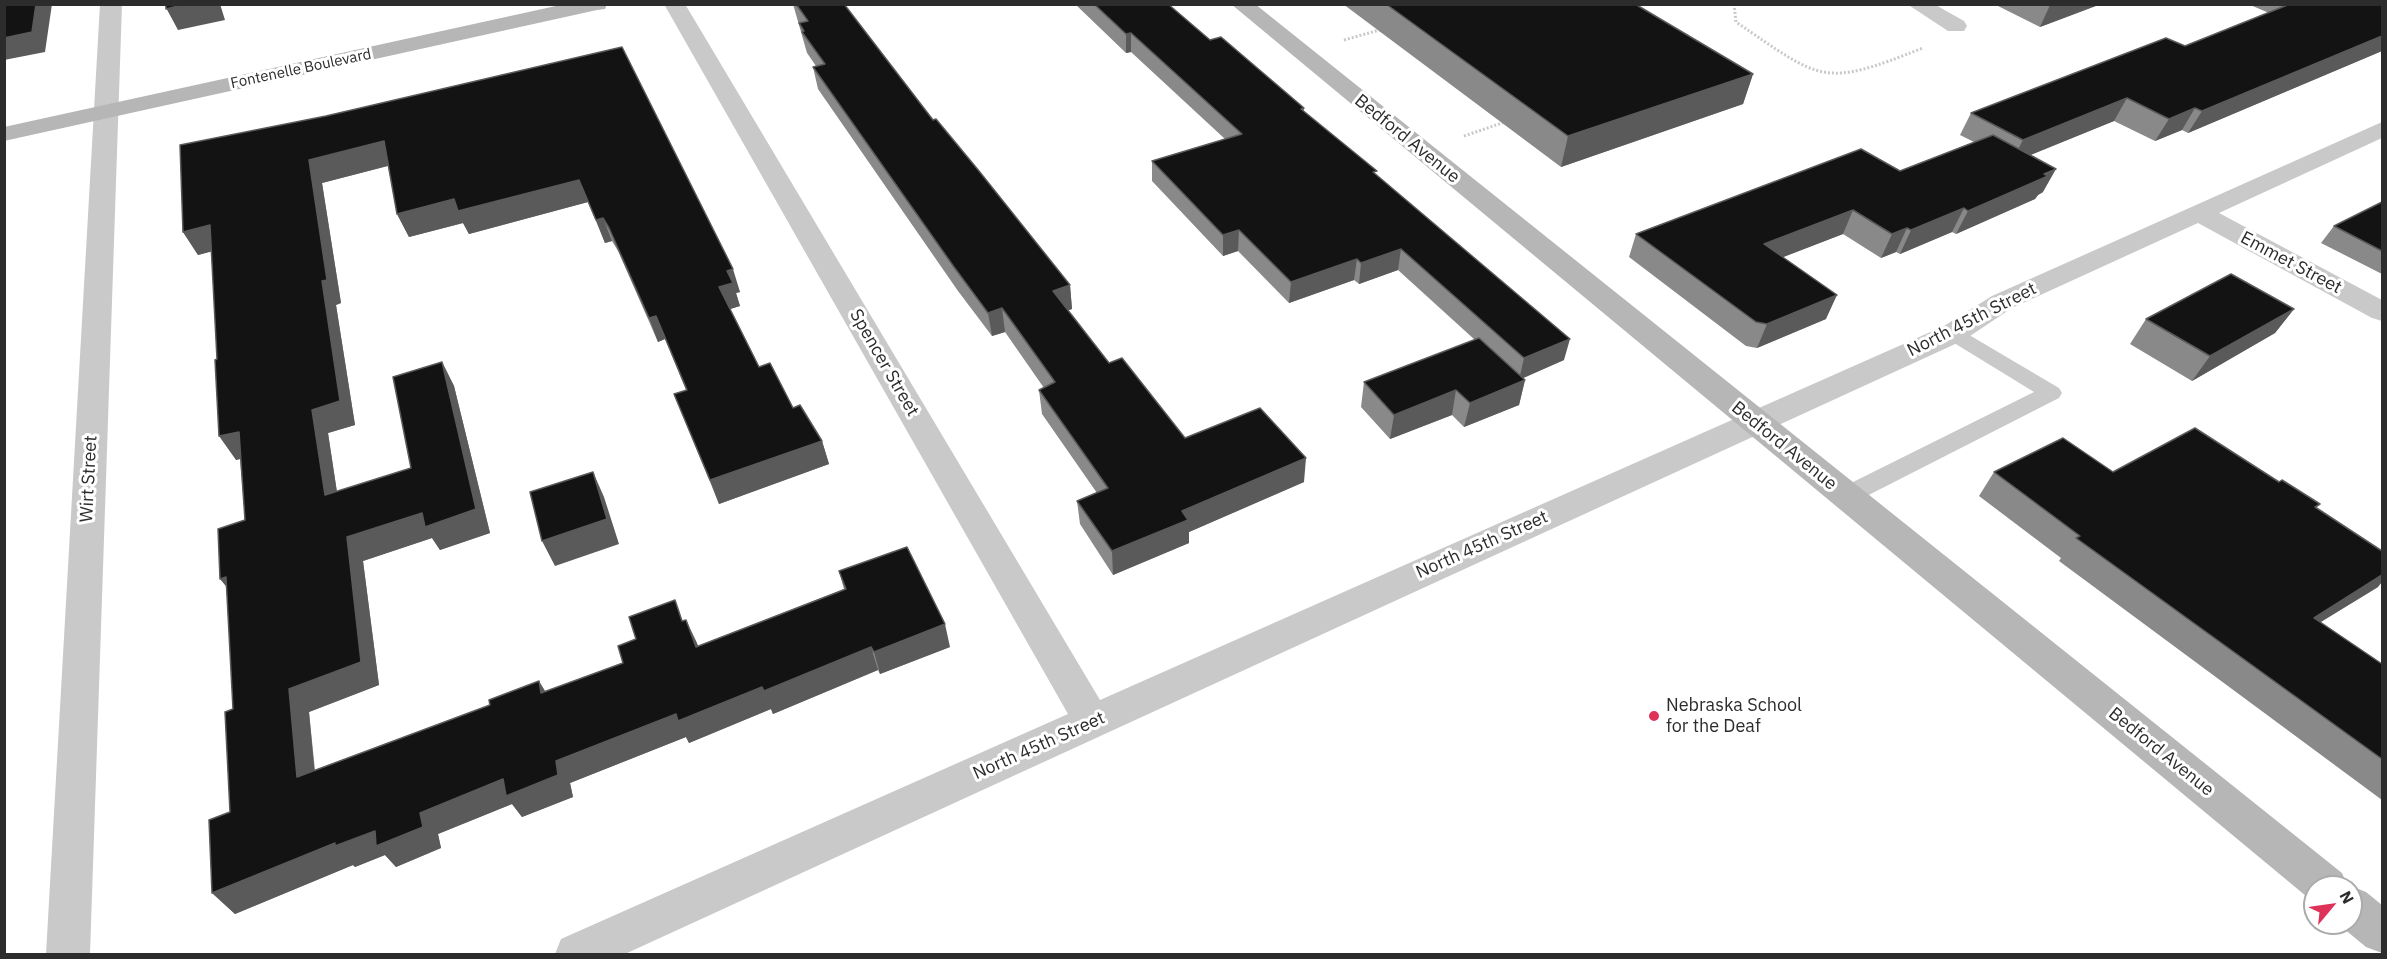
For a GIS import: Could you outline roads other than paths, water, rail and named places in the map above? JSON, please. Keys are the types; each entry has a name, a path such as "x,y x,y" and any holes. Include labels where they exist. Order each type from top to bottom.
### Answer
{"street":[{"name":"Wirt Street","path":"68,954 111,4"},
{"name":"Fontenelle Boulevard","path":"4,134 597,4"},
{"name":"Spencer Street","path":"675,4 1093,722"},
{"path":"1917,4 1956,26"},
{"name":"Bedford Avenue","path":"1244,5 1300,53 2312,875"},
{"name":"North 45th Street","path":"577,954 1954,333 2001,302 2382,129"},
{"name":"Emmet Street","path":"2199,213 2382,312"},
{"path":"2363,917 2382,932"}],"lane":[{"path":"1846,496 2051,393 1954,333"}],"place":[{"name":"Nebraska School for the Deaf","path":"1654,716"}]}
